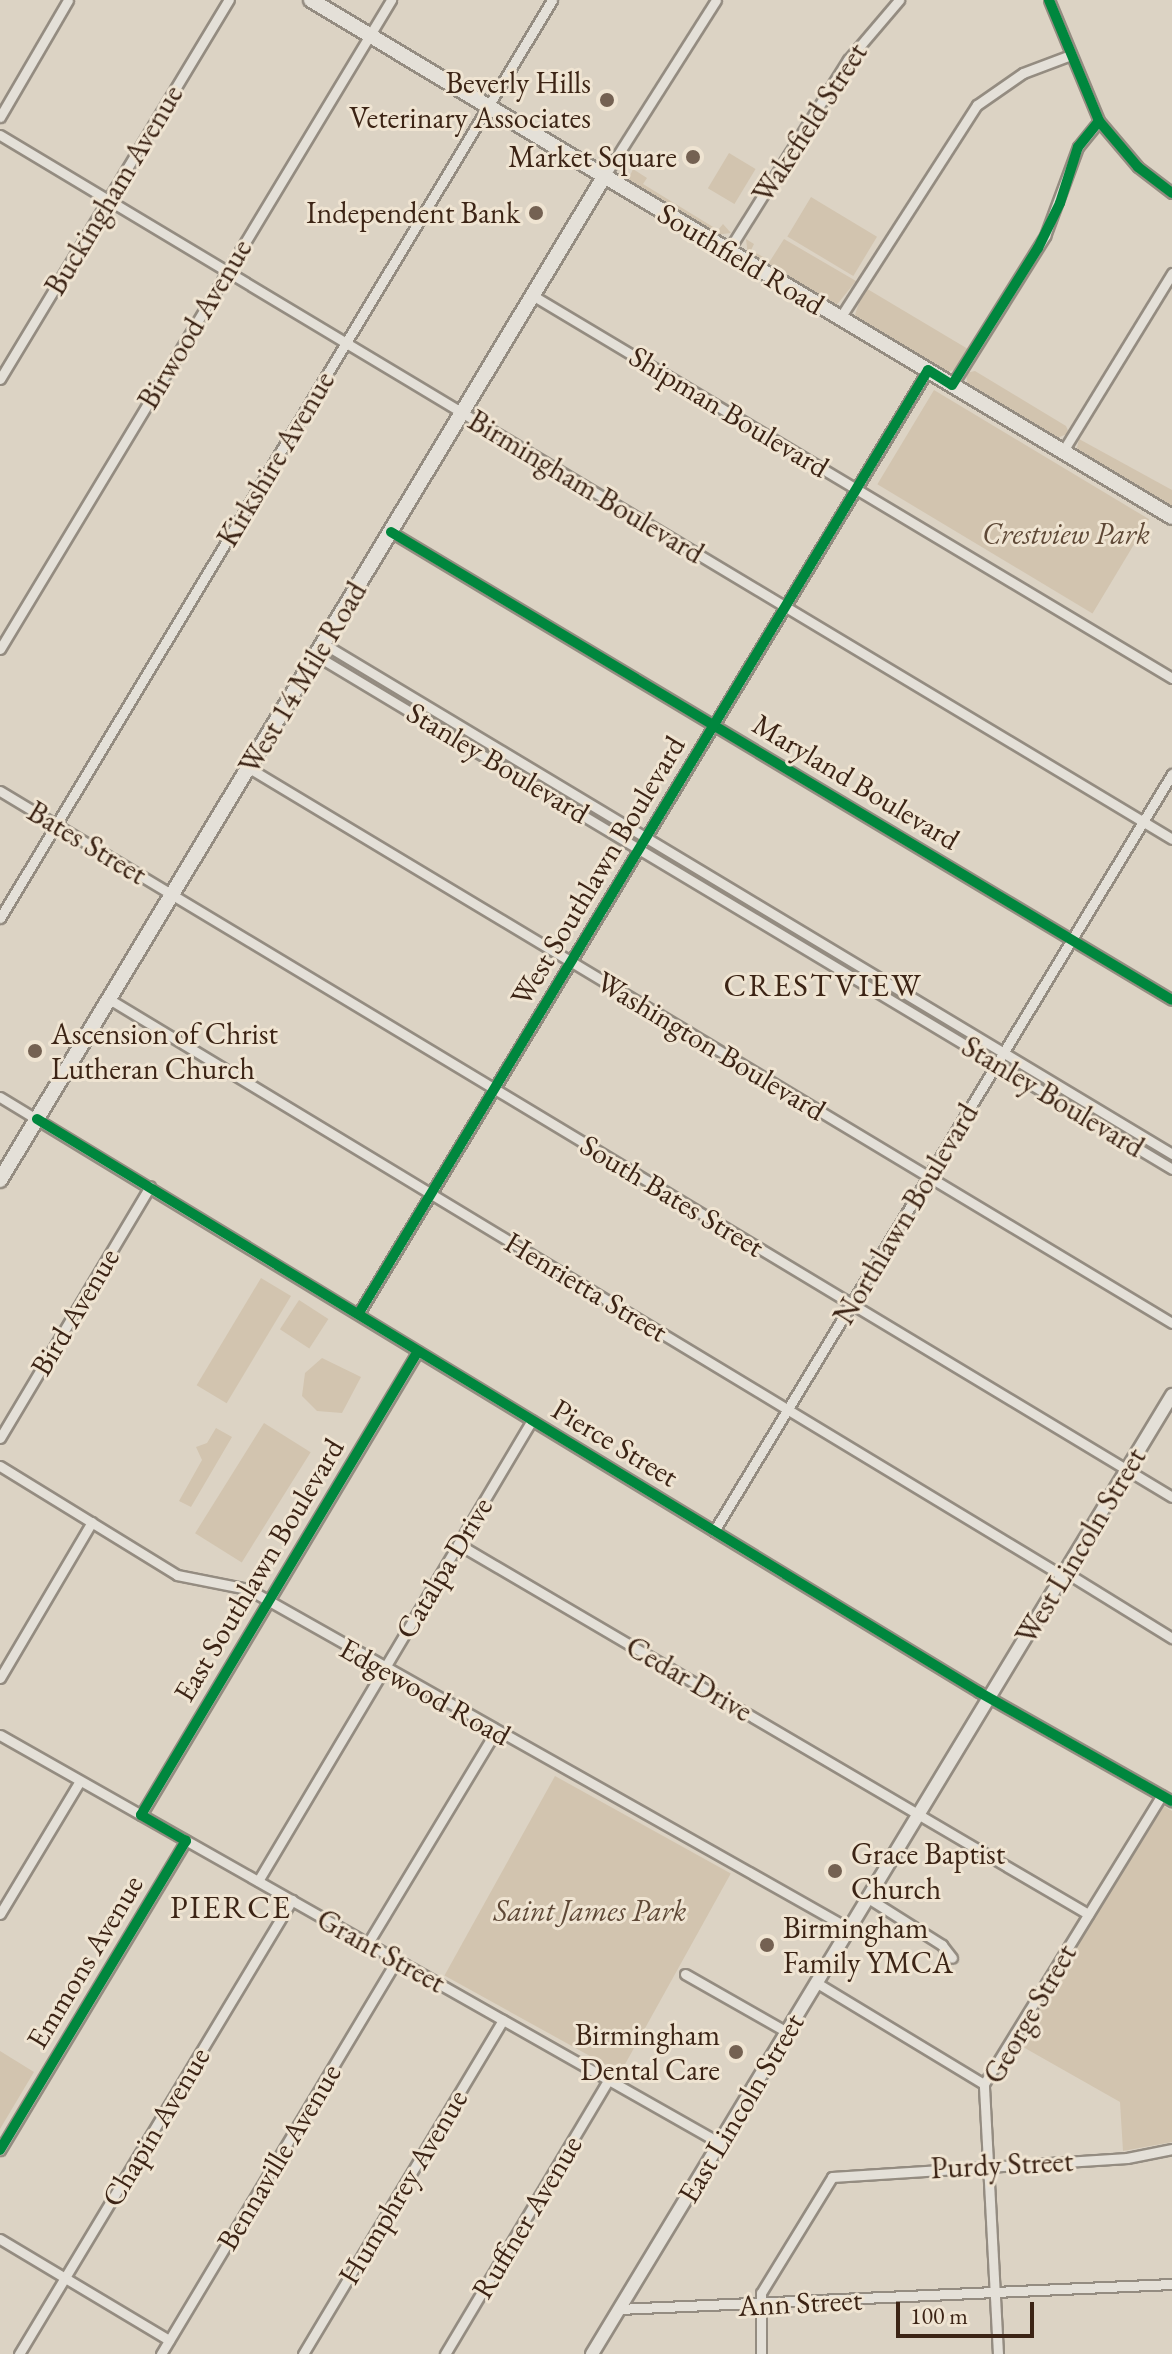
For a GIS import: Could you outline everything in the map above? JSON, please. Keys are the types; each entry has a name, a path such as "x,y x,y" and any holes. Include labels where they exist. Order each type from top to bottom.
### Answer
{"main road":[{"name":"Southfield Road","path":"311,0 490,104 728,251 1172,517"},
{"name":"West 14 Mile Road","path":"0,1180 605,175"}],"street":[{"path":"0,117 68,0"},
{"name":"Buckingham Avenue","path":"0,379 229,0"},
{"name":"Birwood Avenue","path":"0,649 391,0"},
{"name":"Kirkshire Avenue","path":"0,918 552,0"},
{"path":"605,175 716,0"},
{"name":"Wakefield Street","path":"728,251 854,50 899,0"},
{"path":"1049,0 1099,121 1138,167 1172,193"},
{"path":"840,318 977,105 1023,73 1071,55"},
{"path":"952,385 1045,236 1078,147 1099,121"},
{"name":"Birmingham Boulevard","path":"0,135 1172,839"},
{"path":"1063,451 1172,273"},
{"name":"Shipman Boulevard","path":"532,295 1172,678"},
{"name":"West Southlawn Boulevard","path":"359,1313 928,370"},
{"name":"Maryland Boulevard","path":"391,532 1172,1000"},
{"name":"Stanley Boulevard","path":"321,650 488,742 1172,1154"},
{"name":"Stanley Boulevard","path":"321,650 482,753 1172,1169"},
{"path":"482,753 488,742"},
{"name":"Washington Boulevard","path":"249,768 1172,1323"},
{"name":"Northlawn Boulevard","path":"714,1531 1172,774"},
{"name":"Bates Street","path":"0,791 173,895"},
{"name":"South Bates Street","path":"173,895 1172,1497"},
{"path":"824,960 830,949"},
{"name":"Henrietta Street","path":"109,999 788,1410 1172,1638"},
{"name":"Pierce Street","path":"0,1097 989,1698 1172,1801"},
{"path":"1121,1138 1127,1128"},
{"name":"Bird Avenue","path":"0,1438 150,1186"},
{"name":"East Southlawn Boulevard","path":"141,1815 418,1351"},
{"name":"West Lincoln Street","path":"989,1698 1172,1395"},
{"name":"Catalpa Drive","path":"258,1881 532,1420"},
{"name":"Edgewood Road","path":"0,1466 177,1575 236,1585 268,1601 850,1929"},
{"path":"0,1678 92,1522"},
{"name":"Cedar Drive","path":"458,1544 920,1812 1088,1914"},
{"name":"East Lincoln Street","path":"592,2354 989,1698"},
{"path":"368,1943 496,1731"},
{"name":"Grant Street","path":"0,1735 720,2143"},
{"path":"0,1914 80,1781"},
{"name":"George Street","path":"998,2354 984,2084 1162,1795"},
{"name":"Emmons Avenue","path":"0,2150 186,1841"},
{"path":"868,1898 942,1945 952,1958"},
{"name":"Chapin Avenue","path":"19,2354 292,1900"},
{"name":"Bennaville Avenue","path":"161,2354 397,1960"},
{"path":"685,1974 787,2032"},
{"path":"817,1983 984,2084"},
{"name":"Humphrey Avenue","path":"303,2354 503,2020"},
{"name":"Ruffner Avenue","path":"445,2354 609,2079"},
{"name":"Purdy Street","path":"759,2306 766,2282 832,2177 1127,2158 1172,2149"},
{"path":"0,2239 169,2340"},
{"name":"Ann Street","path":"619,2309 759,2306 1172,2284"},
{"path":"759,2306 761,2354"}],"green space":[{"path":"729,153 756,169 734,204 708,188"},
{"path":"633,169 647,178 643,184 718,230 723,224 731,233 715,235 632,184 628,180"},
{"path":"811,197 877,237 853,276 787,236"},
{"path":"746,239 754,244 751,250 770,261 784,239 856,281 835,307 748,256"},
{"path":"864,287 968,349 954,370 941,373 854,318"},
{"path":"975,371 1066,426 1069,433 1053,440 968,389 966,373"},
{"name":"Crestview Park","path":"934,390 1149,519 1092,614 877,484"},
{"path":"1079,439 1172,490 1172,511 1076,452"},
{"path":"261,1278 291,1296 227,1403 197,1385"},
{"path":"299,1300 328,1319 309,1348 280,1329"},
{"path":"322,1358 361,1377 342,1413 317,1411 302,1396 305,1373"},
{"path":"264,1423 311,1452 242,1562 195,1533"},
{"path":"216,1428 232,1437 191,1507 179,1501 202,1460 196,1447 207,1443"},
{"name":"Saint James Park","path":"555,1776 731,1873 620,2073 444,1975"},
{"path":"1164,1806 1172,1811 1172,2142 1123,2151 1120,2102 1016,2043"},
{"path":"0,2051 34,2072 0,2129"}],"cycle path":[{"path":"1049,0 1099,121 1138,167 1172,193"},
{"path":"359,1313 928,370 952,385 1038,248 1060,203 1078,147 1099,121"},
{"path":"391,532 1172,1000"},
{"path":"37,1119 979,1692 1172,1801"},
{"path":"0,2150 186,1841 141,1815 418,1351"}],"place":[{"name":"Beverly Hills Veterinary Associates","path":"607,100"},
{"name":"Market Square","path":"693,157"},
{"name":"Independent Bank","path":"536,213"},
{"name":"Ascension of Christ Lutheran Church","path":"35,1051"},
{"name":"Grace Baptist Church","path":"835,1871"},
{"name":"Birmingham Family YMCA","path":"767,1945"},
{"name":"Birmingham Dental Care","path":"736,2052"}],"district":[{"name":"CRESTVIEW","path":"823,985"},
{"name":"PIERCE","path":"231,1907"}]}
